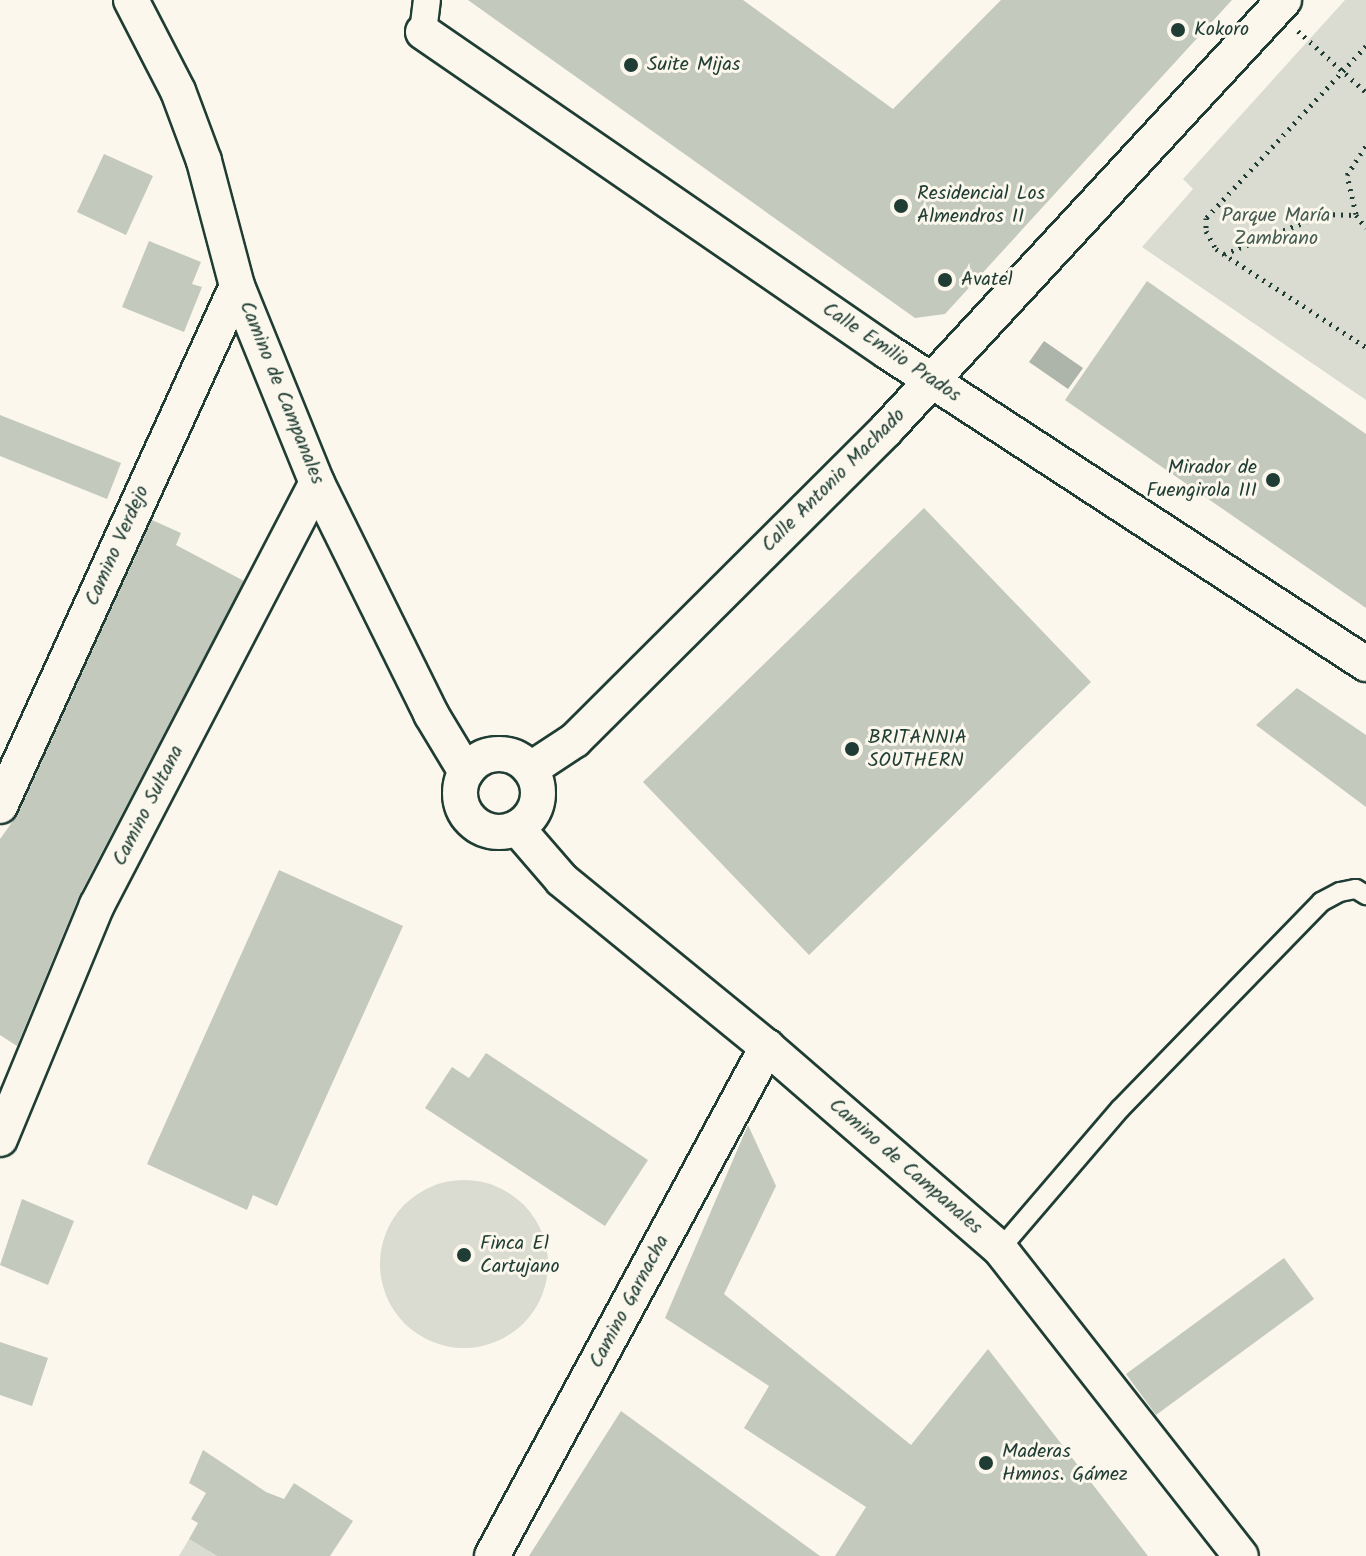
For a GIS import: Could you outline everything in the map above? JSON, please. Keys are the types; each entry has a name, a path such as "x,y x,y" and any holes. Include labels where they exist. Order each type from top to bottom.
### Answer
{"street":[{"name":"Camino de Campanales","path":"131,0 154,38 204,161 237,286 317,483 431,714 466,772"},
{"name":"Calle Antonio Machado","path":"531,769 575,740 931,381 1279,5"},
{"name":"Calle Emilio Prados","path":"425,16 931,381 1366,664"},
{"name":"Camino Verdejo","path":"0,806 237,286"},
{"name":"Camino Sultana","path":"0,1139 97,905 317,483"},
{"path":"494,754 521,760 531,769 539,795 529,820 518,829 493,832 470,821 460,798 466,772 494,754"},
{"name":"Camino de Campanales","path":"518,829 562,880 767,1047 1000,1249 1241,1556"},
{"name":"Camino Garnacha","path":"492,1556 767,1047"}],"lane":[{"path":"1000,1249 1120,1109 1321,902 1348,891 1366,895"}],"path":[{"path":"1279,5 1366,92"},
{"path":"1366,46 1206,218 1209,241 1224,254 1366,347"},
{"path":"1366,146 1347,175 1356,215 1366,228"},
{"path":"1224,254 1325,214 1356,215"}],"green space":[{"name":"Parque María Zambrano","path":"1345,0 1366,0 1366,400 1142,247 1193,189 1183,179"},
{"name":"Finca El Cartujano","path":"464,1180 496,1187 511,1194 523,1205 534,1217 541,1232 548,1264 541,1296 534,1311 523,1323 511,1334 496,1341 464,1348 432,1341 417,1334 405,1323 394,1311 387,1296 380,1264 387,1232 394,1217 405,1205 417,1194 432,1187"},
{"path":"189,1539 217,1556 179,1556"}],"shaded area":[{"path":"1044,341 1083,368 1068,389 1029,362"}],"building":[{"name":"Residencial Los Almendros II","path":"468,0 743,0 893,109 1001,0 1232,0 945,314 915,318"},
{"path":"104,154 153,176 126,235 77,212"},
{"path":"149,241 201,262 192,284 202,287 184,332 122,307"},
{"name":"Mirador de Fuengirola III","path":"1147,281 1366,434 1366,608 1065,400"},
{"path":"0,415 121,463 107,499 0,456"},
{"path":"924,508 1091,682 809,955 643,782"},
{"path":"152,520 181,533 176,545 244,581 79,896 17,1046 0,1035 0,839 18,814"},
{"path":"1297,688 1366,735 1366,807 1256,725"},
{"path":"279,870 403,926 277,1206 253,1195 247,1210 147,1164"},
{"path":"486,1053 648,1160 605,1226 425,1108 452,1067 469,1078"},
{"path":"748,1125 776,1186 724,1294 911,1445 988,1349 1148,1556 835,1556 866,1507 744,1428 769,1386 665,1318"},
{"path":"22,1199 74,1221 48,1285 0,1265"},
{"path":"1284,1258 1314,1299 1156,1415 1126,1374"},
{"path":"0,1342 48,1358 32,1406 0,1395"},
{"path":"621,1411 820,1556 529,1556"},
{"path":"203,1450 266,1492 284,1499 294,1483 353,1521 330,1556 217,1556 189,1539 198,1523 191,1519 206,1493 189,1483"}],"place":[{"name":"Kokoro","path":"1178,30"},
{"name":"Suite Mijas","path":"631,65"},
{"name":"Residencial Los Almendros II","path":"901,206"},
{"name":"Avatel","path":"945,280"},
{"name":"Mirador de Fuengirola III","path":"1273,480"},
{"name":"BRITANNIA SOUTHERN","path":"852,749"},
{"name":"Finca El Cartujano","path":"464,1255"},
{"name":"Maderas Hmnos. Gámez","path":"986,1463"}]}
